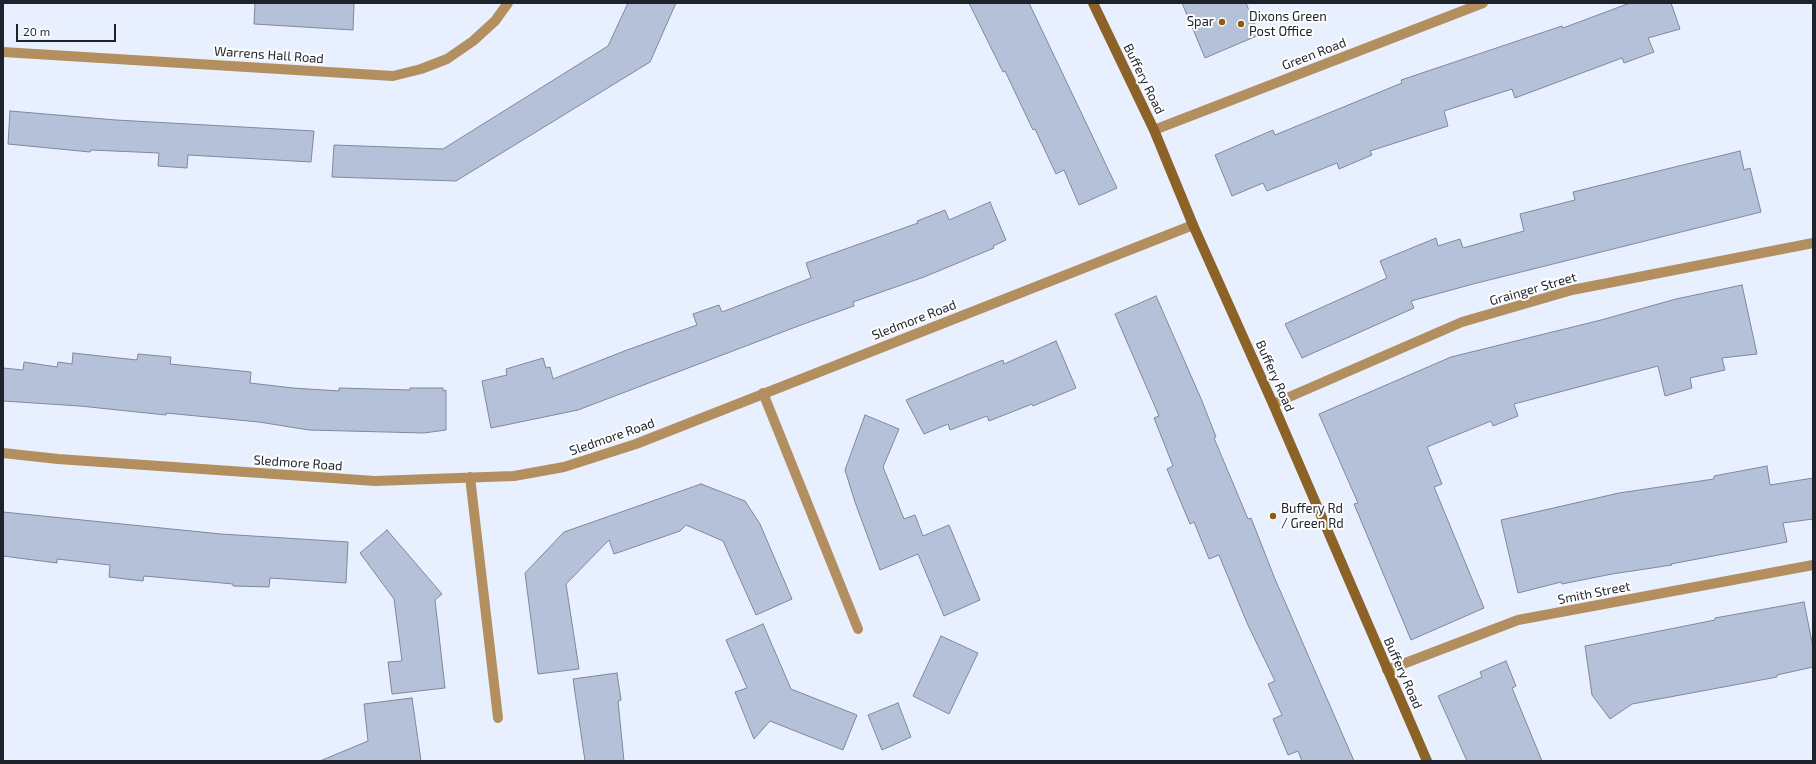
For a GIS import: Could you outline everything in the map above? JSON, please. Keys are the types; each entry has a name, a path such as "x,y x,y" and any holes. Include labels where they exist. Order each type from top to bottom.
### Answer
{"street":[{"name":"Warrens Hall Road","path":"3,52 393,76 421,69 447,59 473,41 495,21 508,3"},
{"name":"Buffery Road","path":"1093,3 1154,130 1193,225 1273,404 1427,761"},
{"name":"Green Road","path":"1154,130 1483,3"},
{"name":"Sledmore Road","path":"3,453 58,459 375,481 514,476 564,467 636,444 1193,225"},
{"name":"Grainger Street","path":"1273,404 1470,320 1572,290 1813,244"},
{"path":"763,393 858,629"},
{"path":"470,477 498,718"},
{"name":"Smith Street","path":"1387,670 1518,620 1813,565"}],"building":[{"path":"255,3 354,3 353,30 254,24"},
{"path":"628,3 676,3 650,62 456,181 332,177 334,145 443,149 608,46"},
{"path":"969,3 1029,3 1117,188 1079,205 1064,170 1056,174 1035,129 1033,130 1005,71 1003,72"},
{"name":"Spar","path":"1182,3 1246,3 1259,35 1205,58"},
{"path":"1630,3 1671,3 1680,29 1648,38 1654,52 1624,63 1622,58 1515,98 1512,89 1444,111 1448,126 1370,151 1372,155 1339,169 1337,163 1267,191 1263,183 1232,196 1215,155 1273,130 1275,135 1402,83 1401,80 1562,26 1563,28"},
{"path":"10,111 116,120 314,131 311,162 188,155 187,168 158,166 159,153 91,150 90,152 8,144"},
{"path":"1740,151 1744,170 1750,168 1761,212 1411,301 1414,308 1302,358 1285,324 1387,278 1380,261 1436,238 1438,246 1460,239 1463,248 1524,231 1520,214 1575,200 1573,192"},
{"path":"990,202 1006,240 993,246 994,248 924,277 853,302 854,306 578,410 491,428 482,381 507,375 506,369 543,358 546,368 550,367 553,379 697,325 693,314 719,305 722,312 811,278 806,263 918,223 917,221 945,210 949,220"},
{"path":"1742,285 1757,354 1722,358 1725,370 1690,378 1692,388 1665,396 1658,366 1514,404 1518,416 1493,426 1491,421 1427,447 1442,484 1434,487 1484,608 1411,640 1354,504 1358,503 1319,414 1451,357 1601,320 1676,299"},
{"path":"1156,296 1202,401 1216,437 1214,438 1248,519 1251,518 1275,579 1354,761 1302,761 1298,751 1288,755 1273,719 1282,715 1268,684 1275,681 1247,623 1219,555 1209,559 1194,522 1190,524 1167,469 1173,466 1154,418 1159,416 1115,314"},
{"path":"1056,341 1076,388 1033,406 1032,404 989,421 987,416 950,430 948,424 924,434 906,400 1003,360 1004,364"},
{"path":"73,353 137,360 138,354 171,357 170,364 251,372 250,383 293,388 339,391 339,388 410,390 410,388 443,388 443,391 446,390 446,430 424,433 309,430 259,422 166,413 166,415 80,406 3,401 3,368 23,370 24,362 57,367 58,362 72,364"},
{"path":"865,415 899,429 883,467 904,519 915,515 923,536 949,525 980,600 944,616 918,554 880,570 845,470"},
{"path":"1767,466 1770,485 1813,478 1813,519 1783,523 1787,542 1671,564 1672,565 1612,574 1562,584 1561,582 1518,593 1501,520 1619,493 1714,479 1714,476"},
{"path":"701,484 745,501 760,524 792,599 756,615 723,541 686,525 680,531 614,554 609,540 566,584 579,669 538,674 525,573 564,532"},
{"path":"3,512 221,534 348,542 346,583 270,578 269,587 233,586 233,584 144,576 143,581 109,577 110,565 57,559 57,563 3,556"},
{"path":"387,530 442,594 435,600 445,688 392,694 388,662 402,661 394,599 360,553"},
{"path":"1804,602 1813,647 1813,667 1777,675 1777,677 1632,704 1610,719 1592,695 1585,646 1715,620 1715,618"},
{"path":"763,624 791,689 857,715 843,750 770,721 754,739 735,692 747,688 726,640"},
{"path":"941,636 978,653 949,714 913,696"},
{"path":"1506,661 1516,686 1512,688 1542,761 1467,761 1438,696 1482,677 1480,672"},
{"path":"617,673 621,700 618,701 624,761 585,761 573,679"},
{"path":"412,698 421,761 320,761 368,741 364,704"},
{"path":"898,703 911,737 882,750 868,715"}],"place":[{"name":"Spar","path":"1222,22"},
{"name":"Dixons Green Post Office","path":"1241,24"},
{"name":"Buffery Rd / Green Rd","path":"1273,516"}]}
